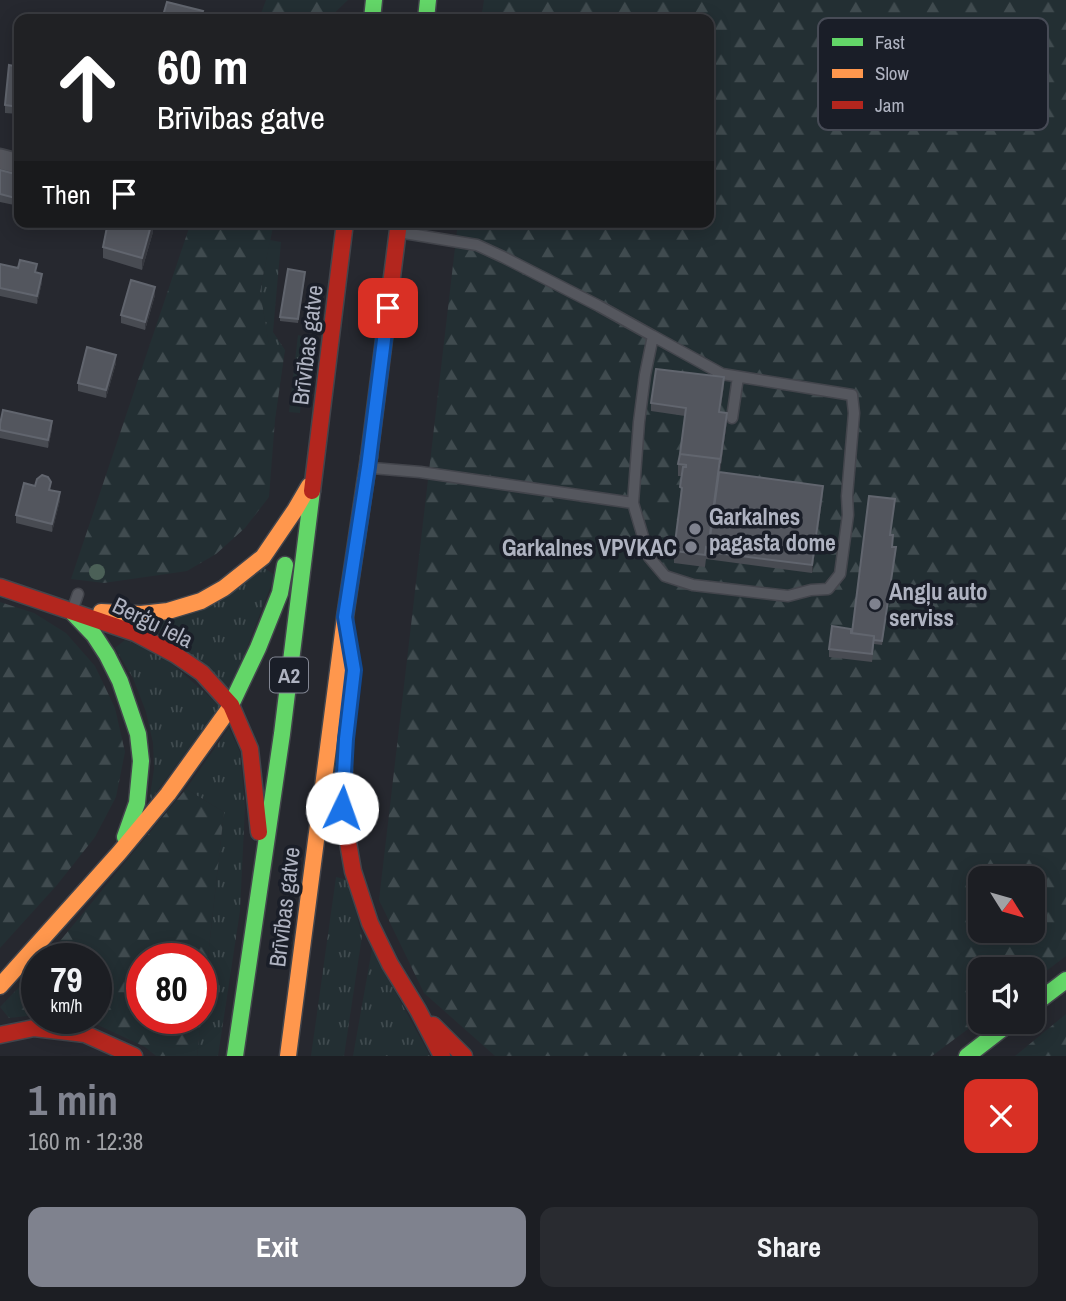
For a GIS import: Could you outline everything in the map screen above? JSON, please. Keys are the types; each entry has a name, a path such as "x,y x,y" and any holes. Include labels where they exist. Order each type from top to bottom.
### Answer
{"main road":[{"name":"Brīvības gatve","path":"235,1056 282,734 344,228"},
{"name":"Brīvības gatve","path":"288,1056 398,228"},
{"path":"72,611 141,614 169,611 201,601 225,588 263,557 314,478"},
{"path":"0,986 120,853 168,794 231,705 280,593 295,510"},
{"name":"Berģu iela","path":"0,587 135,633 176,655 202,673 231,705 250,749 263,872"},
{"path":"72,611 94,635 107,655 120,681 138,734 141,761 137,803 120,853"},
{"path":"345,617 354,670"},
{"path":"345,752 342,808 353,871 370,923 442,1056"},
{"path":"1045,996 1066,980"},
{"path":"418,1010 464,1056"},
{"path":"0,1035 34,1028 85,1034 134,1056"},
{"path":"967,1056 995,1034"}],"lane":[{"path":"402,228 477,245 539,275 653,336 722,374 852,395 854,413 847,496 848,515 840,574 828,589 788,596 692,585 665,576 649,556 633,502 639,422 653,336"},
{"path":"732,418 738,377"},
{"path":"368,467 633,502"},
{"path":"72,611 78,594"}],"green space":[{"path":"266,0 348,0 333,14 261,14"},
{"path":"484,0 1066,0 1066,956 1045,972 1045,957 968,957 968,1029 932,1056 495,1056 424,993 379,900 457,228 714,228 714,14 482,14"},
{"path":"189,228 273,228 260,291 269,344 285,350 275,420 269,497 245,528 216,554 187,571 104,583 71,579"},
{"path":"270,240 281,242 273,332 285,350 269,345 260,292"},
{"path":"298,335 304,337 300,413 289,412"},
{"path":"264,568 275,575 231,689 157,633 158,621"},
{"path":"0,602 34,613 66,633 95,666 115,708 125,752 116,797 95,837 57,885 0,948"},
{"path":"125,640 163,656 220,706 149,802 154,769 153,743 146,712 133,678 115,648"},
{"path":"229,728 240,752 245,807 240,911 218,1056 197,1056 199,1034 217,1034 217,943 210,943 224,812 186,789"},
{"path":"186,789 224,812 210,943 126,943 126,1034 199,1034 197,1056 156,1056 145,1047 112,1032 112,943 58,943"},
{"path":"336,877 348,880 362,936 344,1056 311,1056"},
{"path":"372,949 430,1056 353,1056"},
{"path":"21,985 21,1017 9,1018 0,1007"},
{"path":"1066,1014 1066,1056 1015,1056 1045,1034"}],"building":[{"path":"167,2 203,11 202,14 163,14"},
{"path":"9,65 14,66 14,106 5,105"},
{"path":"0,170 14,174 14,198 0,194"},
{"path":"107,228 150,228 142,258 103,247"},
{"path":"20,260 37,264 35,272 42,274 37,296 0,288 0,264 18,268"},
{"path":"288,269 305,272 298,319 280,317"},
{"path":"131,280 155,287 145,322 121,315"},
{"path":"87,347 116,355 106,390 78,383"},
{"path":"656,369 724,377 719,412 727,413 720,463 720,459 680,454 686,408 651,403"},
{"path":"3,410 52,421 48,440 0,430"},
{"name":"Garkalnes pagasta dome","path":"680,454 720,459 705,555 674,551 680,487 683,467 686,467 678,464"},
{"path":"719,472 823,486 812,565 708,552"},
{"path":"42,475 48,477 51,482 49,490 60,492 52,524 16,515 24,483 35,486"},
{"path":"869,496 895,499 890,535 893,535 892,547 896,547 882,641 874,640 874,636 852,633"},
{"path":"832,626 851,629 851,633 874,636 872,654 829,649"}],"traffic: fast":[{"path":"373,14 374,0"},
{"path":"427,14 428,0"},
{"path":"235,1056 282,734 312,491"},
{"path":"229,709 280,593 285,565"},
{"path":"73,613 94,635 107,655 120,681 138,734 141,761 137,803 125,837"},
{"path":"1045,996 1066,980"},
{"path":"967,1056 995,1034"}],"traffic: slow":[{"path":"288,1056 345,617 369,457"},
{"path":"101,612 141,614 168,611 201,601 224,588 263,557 309,486"},
{"path":"0,986 168,794 229,709"}],"traffic: jam":[{"path":"312,491 344,228"},
{"path":"369,457 398,228"},
{"path":"0,587 135,633 176,655 202,673 231,705 250,749 259,832"},
{"path":"344,770 342,808 353,871 370,923 442,1056"},
{"path":"433,1025 464,1056"},
{"path":"0,1035 34,1028 85,1034 134,1056"}],"place":[{"name":"Garkalnes pagasta dome","path":"695,529"},
{"name":"Garkalnes VPVKAC","path":"691,547"},
{"name":"Angļu auto serviss","path":"875,604"}],"route":[{"path":"342,808 354,670 345,617 368,467 388,308"}]}
